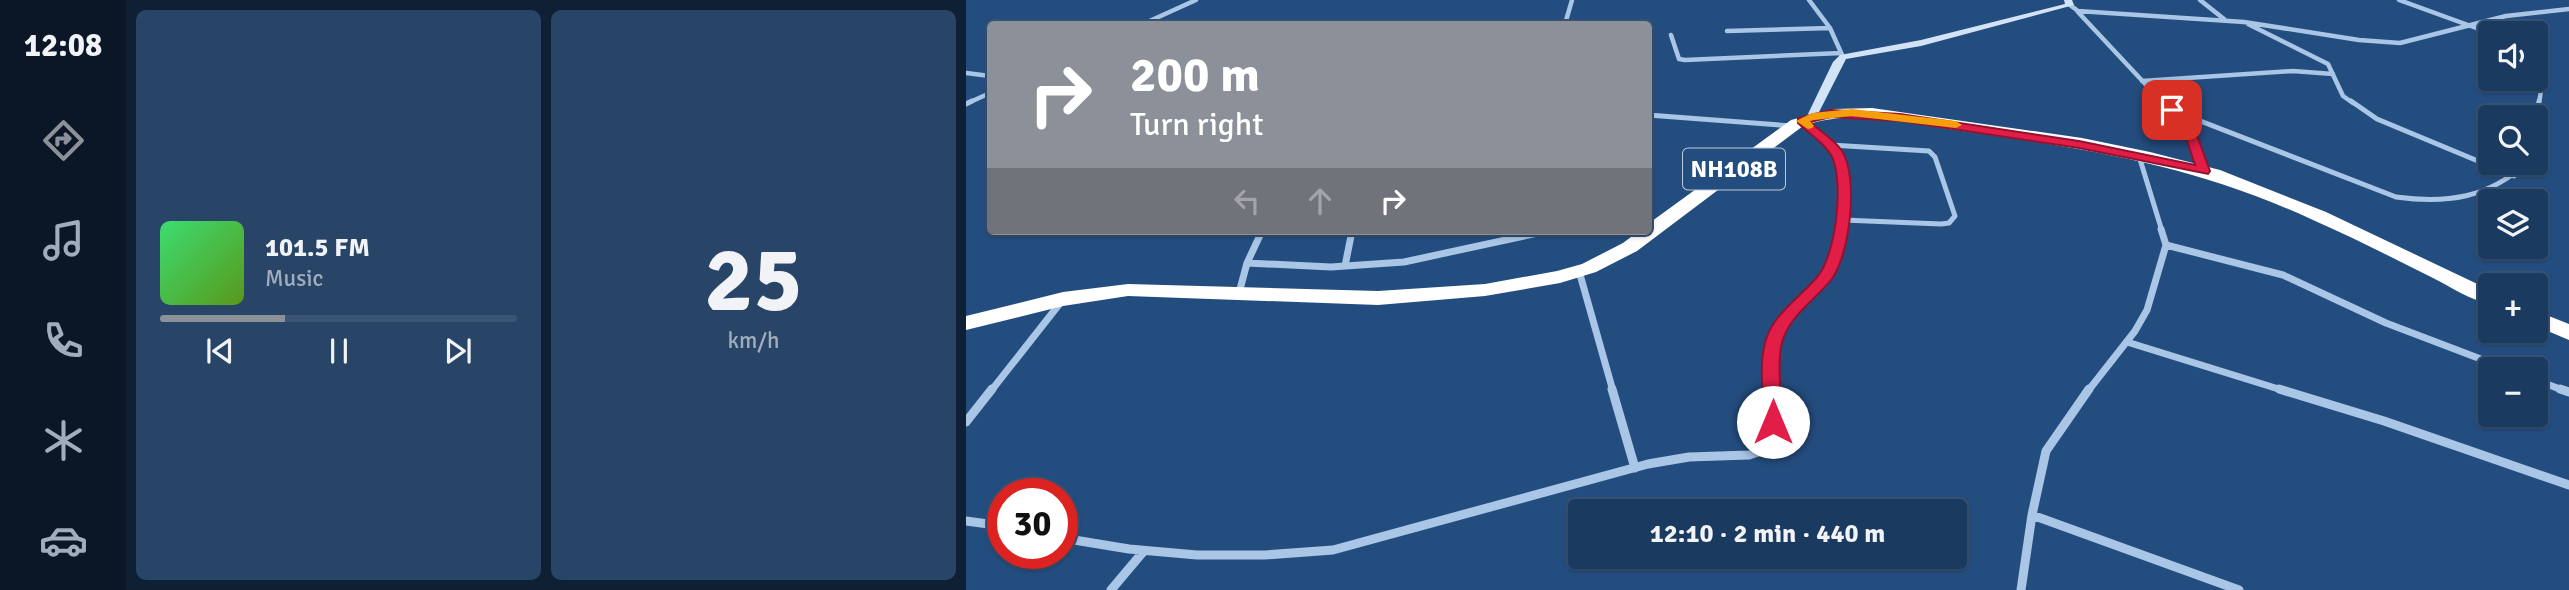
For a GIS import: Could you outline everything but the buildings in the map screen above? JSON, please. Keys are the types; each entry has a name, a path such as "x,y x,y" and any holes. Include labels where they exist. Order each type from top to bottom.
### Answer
{"highway":[{"path":"1802,121 1852,113 1888,116 1987,129 2139,156 2204,171 2273,195 2478,292"},
{"name":"NH108B","path":"1652,231 1802,121"},
{"name":"NH108B","path":"966,323 1063,299 1128,290 1346,298 1430,296 1526,285 1579,271 1630,247 1646,235"},
{"path":"2548,323 2569,333"}],"street":[{"path":"1150,21 1196,0"},
{"path":"1566,21 1572,0"},
{"path":"1810,0 1830,28 1842,55"},
{"path":"2200,0 2225,20"},
{"path":"2399,0 2478,29"},
{"path":"2072,5 2172,110 2192,138 2204,171"},
{"path":"1671,35 1679,59 1685,60 1842,55 1921,43 2072,5 2244,22 2380,43 2412,41 2506,16 2569,9"},
{"path":"2244,22 2328,64 2343,96 2377,119 2514,176"},
{"path":"1727,31 1830,28"},
{"path":"1802,121 1842,55"},
{"path":"2142,81 2293,71 2333,74"},
{"path":"966,73 987,76"},
{"path":"966,104 987,94"},
{"path":"2172,110 2396,197 2423,201 2453,200 2514,176"},
{"path":"1078,541 1143,552 1280,555 1333,550 1635,468 1689,457 1749,455 1766,449 1773,438 1772,347 1784,319 1826,276 1838,251 1843,220 1841,164 1830,145 1802,121 1652,115"},
{"path":"1830,145 1929,151 1934,154 1955,216 1949,223 1941,224 1843,220"},
{"path":"2021,590 2032,515 2046,451 2070,412 2127,342 2147,310 2166,245 2139,156"},
{"path":"1239,293 1247,263 1260,235"},
{"path":"1345,266 1351,235"},
{"path":"1512,235 1512,240"},
{"path":"1247,263 1345,266 1404,262 1531,235"},
{"path":"2166,245 2283,275 2386,323 2478,358"},
{"path":"1579,271 1635,468"},
{"path":"966,422 1063,299"},
{"path":"2127,342 2384,421 2569,485"},
{"path":"2548,384 2569,392"},
{"path":"2032,515 2239,590"},
{"path":"966,521 987,524"},
{"path":"1111,590 1143,552"}],"slow traffic":[{"path":"1808,126 1802,121 1812,116 1852,113 1956,125"}],"route":[{"path":"1773,422 1772,347 1784,319 1826,276 1838,251 1844,213 1841,164 1836,152 1802,121 1812,116 1852,113 1900,117 2079,145 2204,171 2192,138 2172,110"}]}
